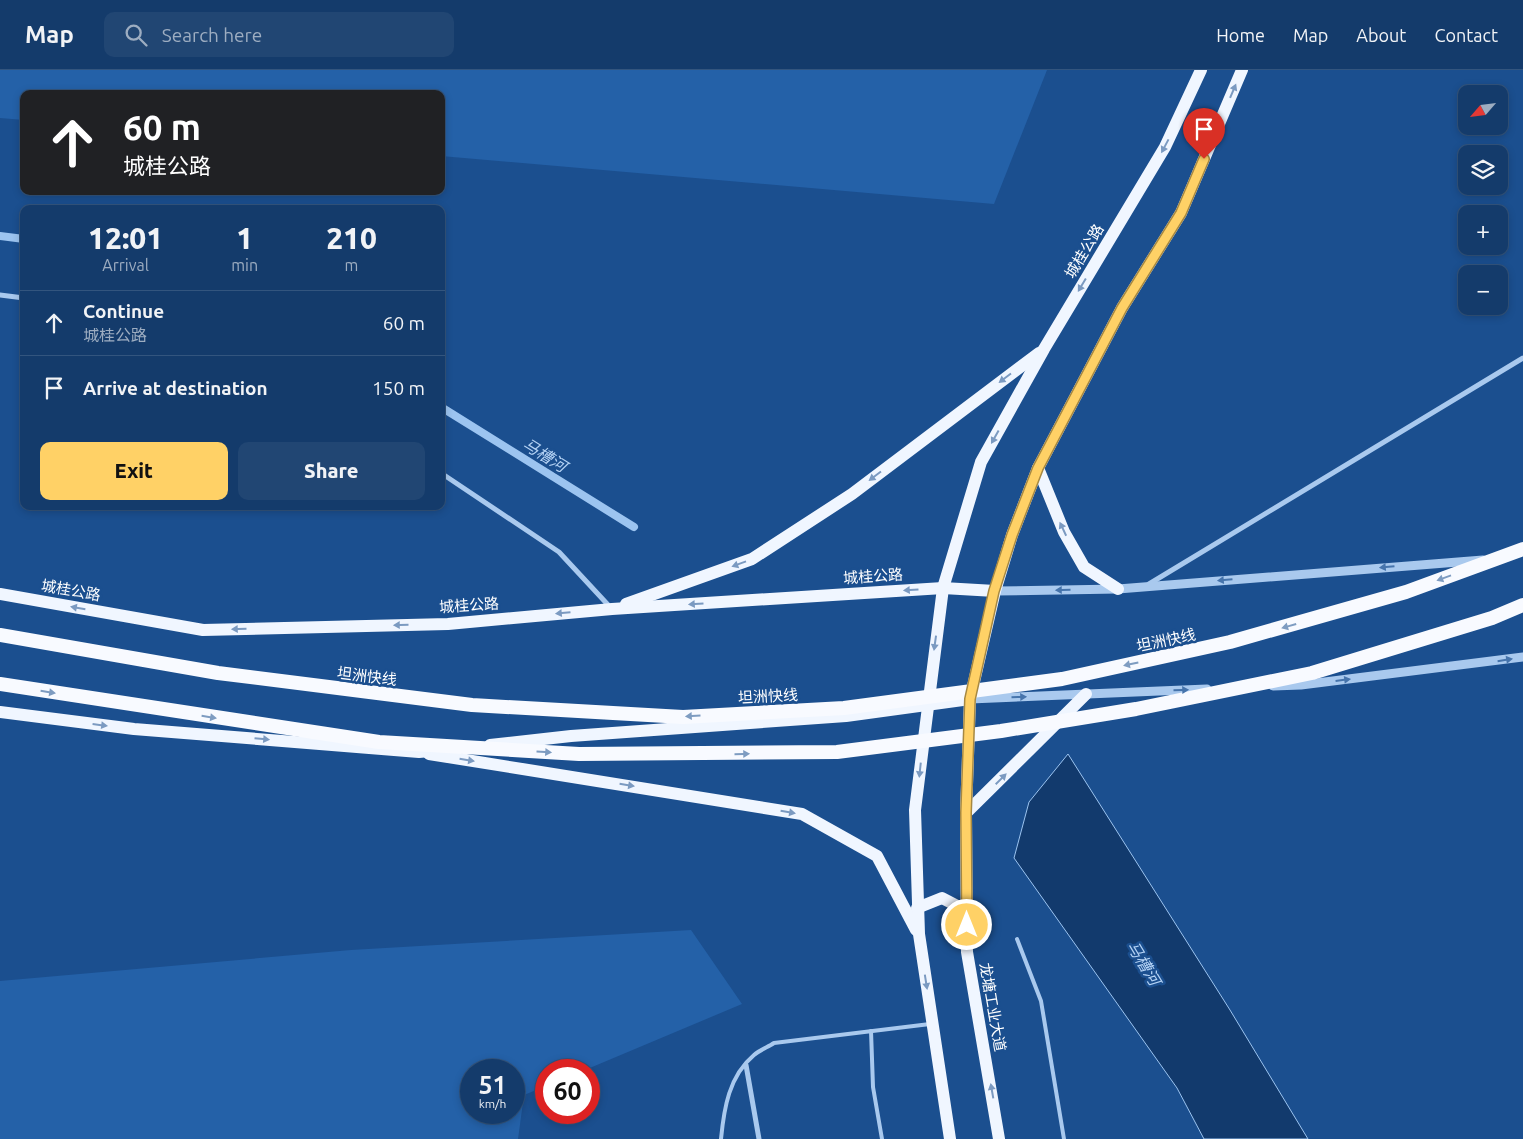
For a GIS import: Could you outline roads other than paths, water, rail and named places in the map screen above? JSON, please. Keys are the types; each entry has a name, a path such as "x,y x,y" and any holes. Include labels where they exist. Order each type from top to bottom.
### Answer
{"highway":[{"name":"坦洲快线","path":"0,635 218,673 472,705 683,717 816,710 844,708 1062,679 1230,642 1406,592 1523,549"},
{"path":"0,684 379,742 580,754 837,752 1001,731 1127,711 1312,674 1474,624 1523,605"}],"main road":[{"name":"城桂公路","path":"927,704 943,588 981,462 1044,349 1165,147 1201,70"},
{"path":"419,752 571,736 846,716 970,699 994,591 1012,535 1038,468 1122,308 1181,213 1242,70"},
{"path":"612,609 752,559 852,494 1044,349"},
{"path":"1038,468 1064,532 1084,567 1118,589"},
{"name":"城桂公路","path":"0,594 204,630 448,624 612,609 943,588 994,591"},
{"path":"966,813 1086,694"},
{"name":"龙塘工业大道","path":"970,699 966,813 967,952 999,1139"},
{"path":"927,704 915,810 917,908 919,934 950,1139"},
{"path":"0,712 134,729 419,752 802,814 877,856 919,934"},
{"path":"917,908 942,898 967,911"}],"street":[{"path":"0,295 20,298"},
{"path":"1146,587 1523,358"},
{"path":"445,476 559,552 612,609"},
{"path":"994,591 1118,589 1523,557"},
{"path":"970,699 1301,685 1523,657"},
{"path":"746,1066 759,1139"}],"lane":[{"path":"1017,938 1041,1001 1064,1139"},
{"path":"721,1139 723,1114 729,1091 754,1055 774,1043 933,1024"},
{"path":"871,1031 873,1087 882,1139"}],"water":[{"path":"1068,754 1230,1010 1308,1139 1204,1139 1177,1088 1014,858 1029,802"}],"waterway":[{"name":"马槽河","path":"0,236 20,238"},
{"name":"马槽河","path":"445,409 634,527"}]}
